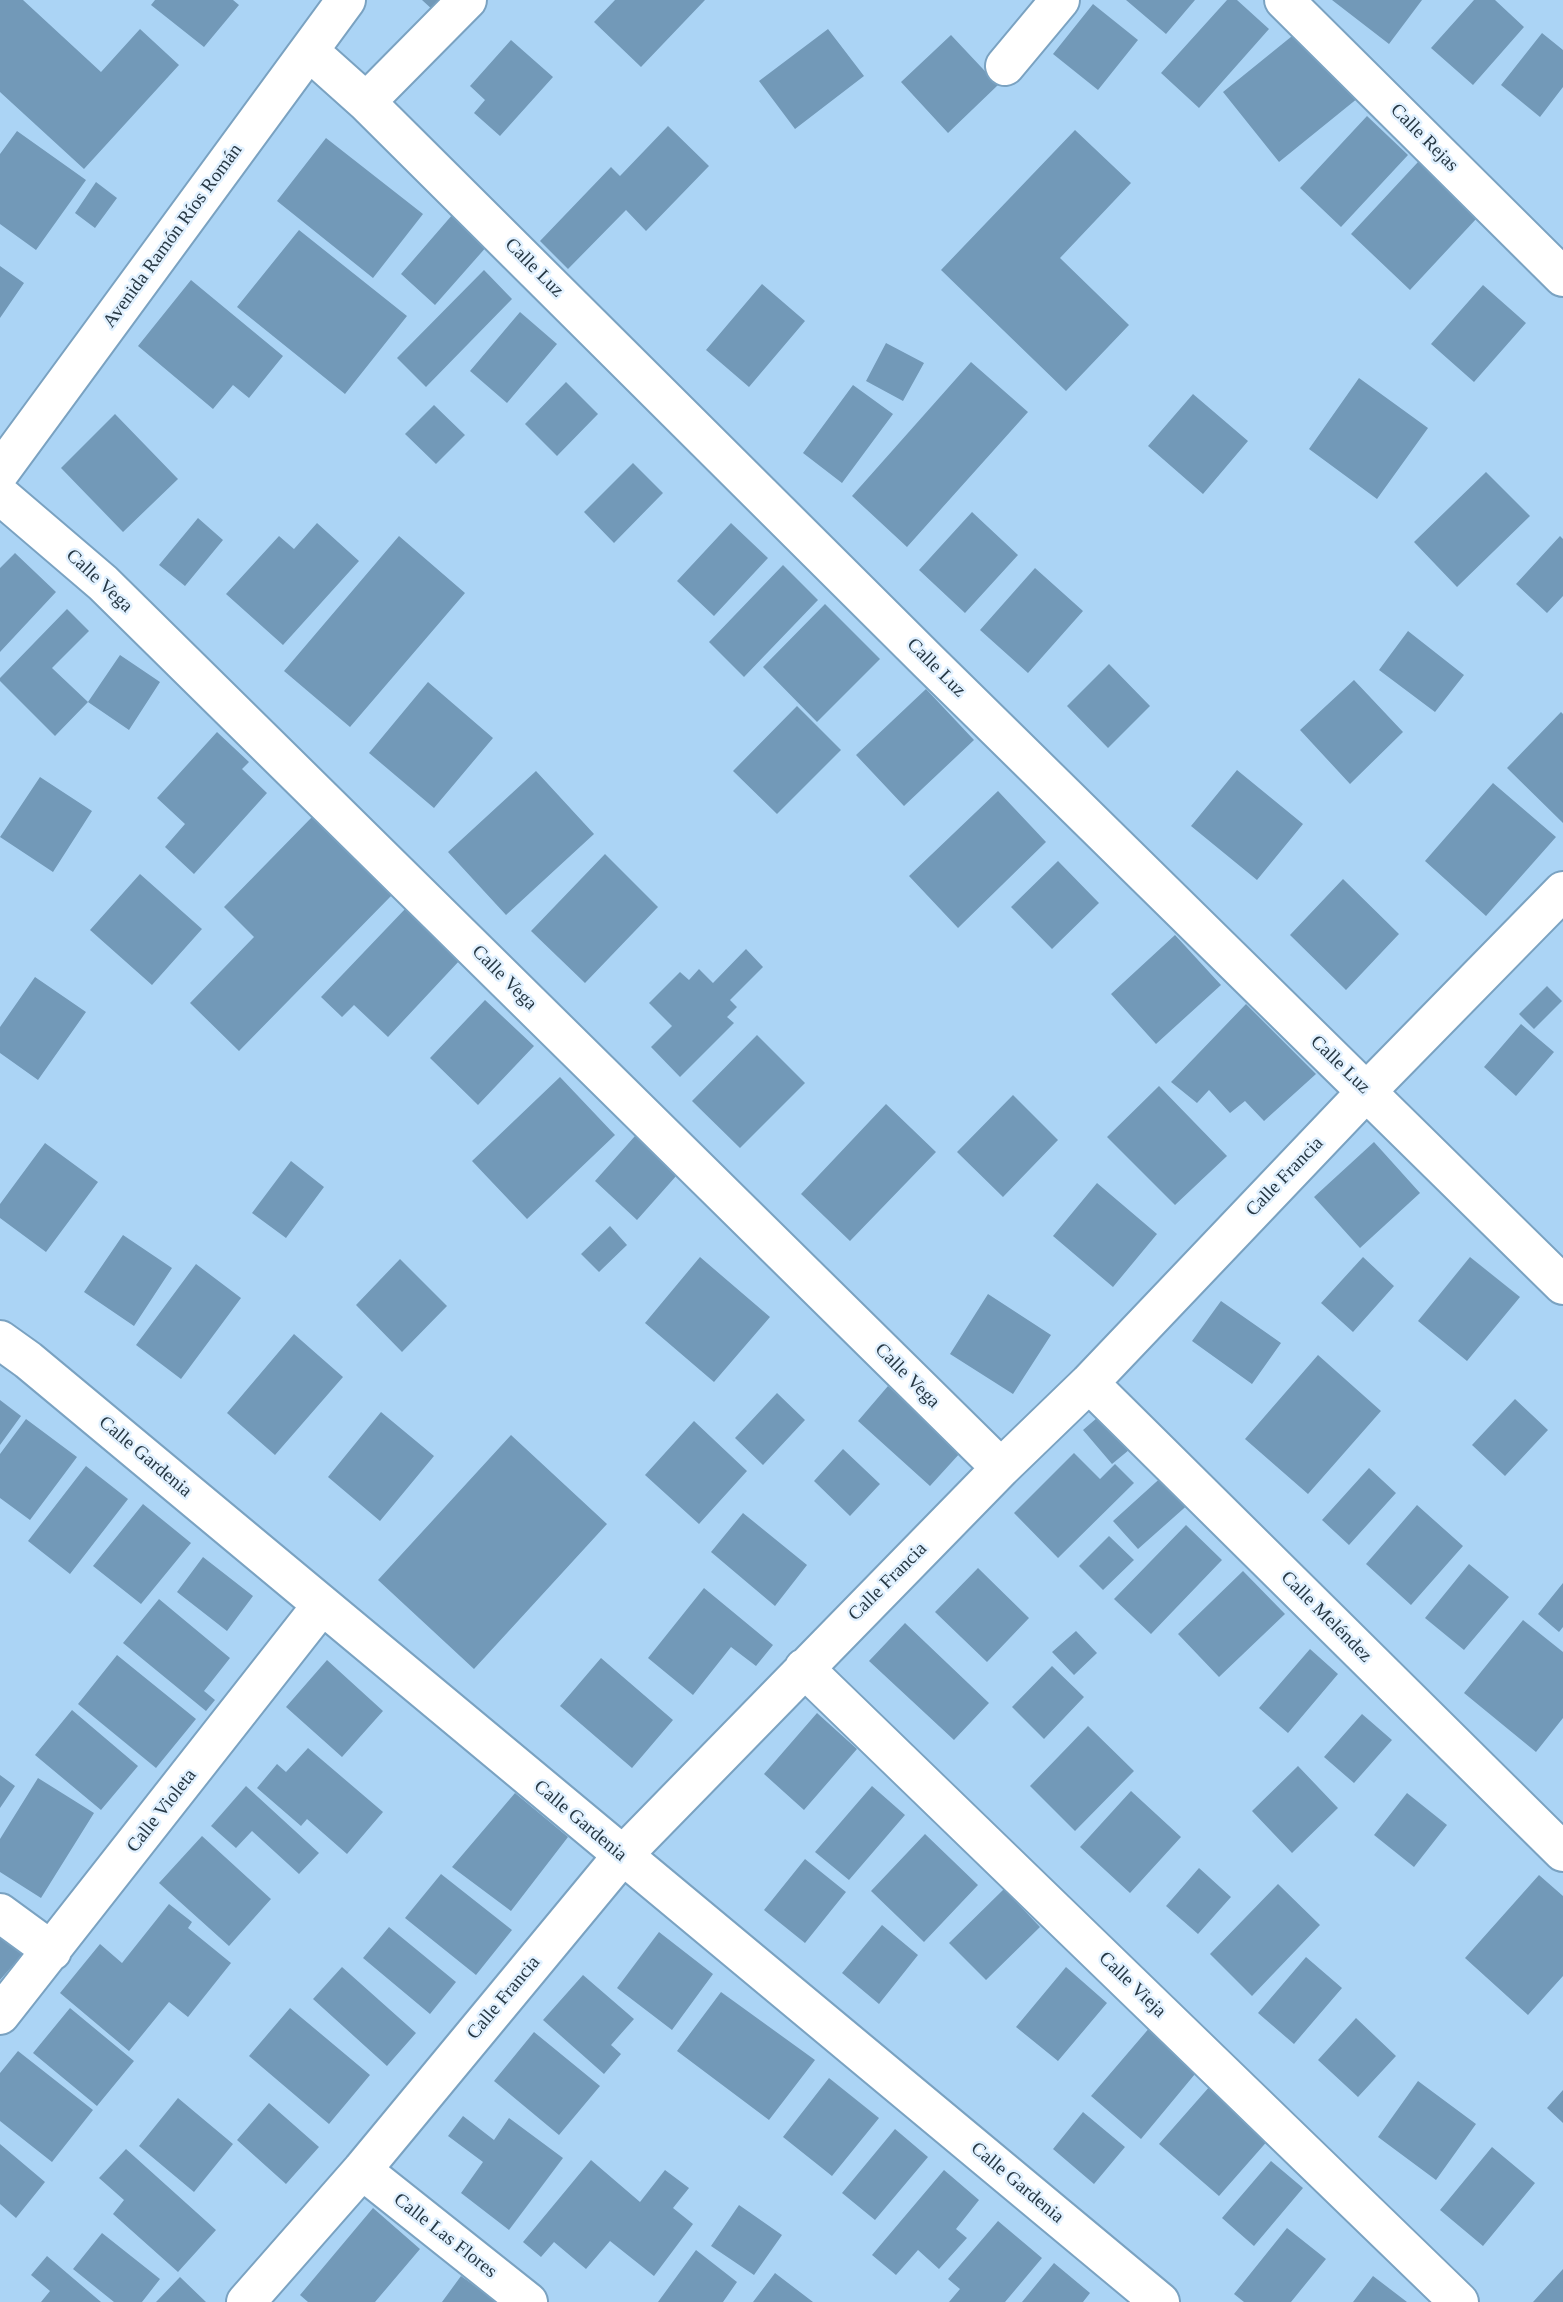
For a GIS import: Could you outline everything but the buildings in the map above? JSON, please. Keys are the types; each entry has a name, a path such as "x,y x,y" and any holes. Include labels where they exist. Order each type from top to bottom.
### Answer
{"street":[{"name":"Avenida Ramón Ríos Román","path":"0,472 346,0"},
{"path":"366,102 467,0"},
{"path":"1005,66 1059,0"},
{"name":"Calle Rejas","path":"1284,0 1563,277"},
{"name":"Calle Luz","path":"309,51 366,102 928,661 1563,1284"},
{"name":"Calle Vega","path":"0,495 103,583 1000,1468"},
{"name":"Calle Francia","path":"246,2302 362,2170 622,1856 1000,1468 1088,1383 1563,891"},
{"name":"Calle Gardenia","path":"0,1340 28,1360 1160,2302"},
{"name":"Calle Meléndez","path":"1088,1383 1563,1852"},
{"name":"Calle Violeta","path":"0,2015 322,1605"},
{"name":"Calle Vieja","path":"804,1668 1459,2302"},
{"path":"0,1913 52,1951"},
{"name":"Calle Las Flores","path":"362,2170 528,2302"}]}
